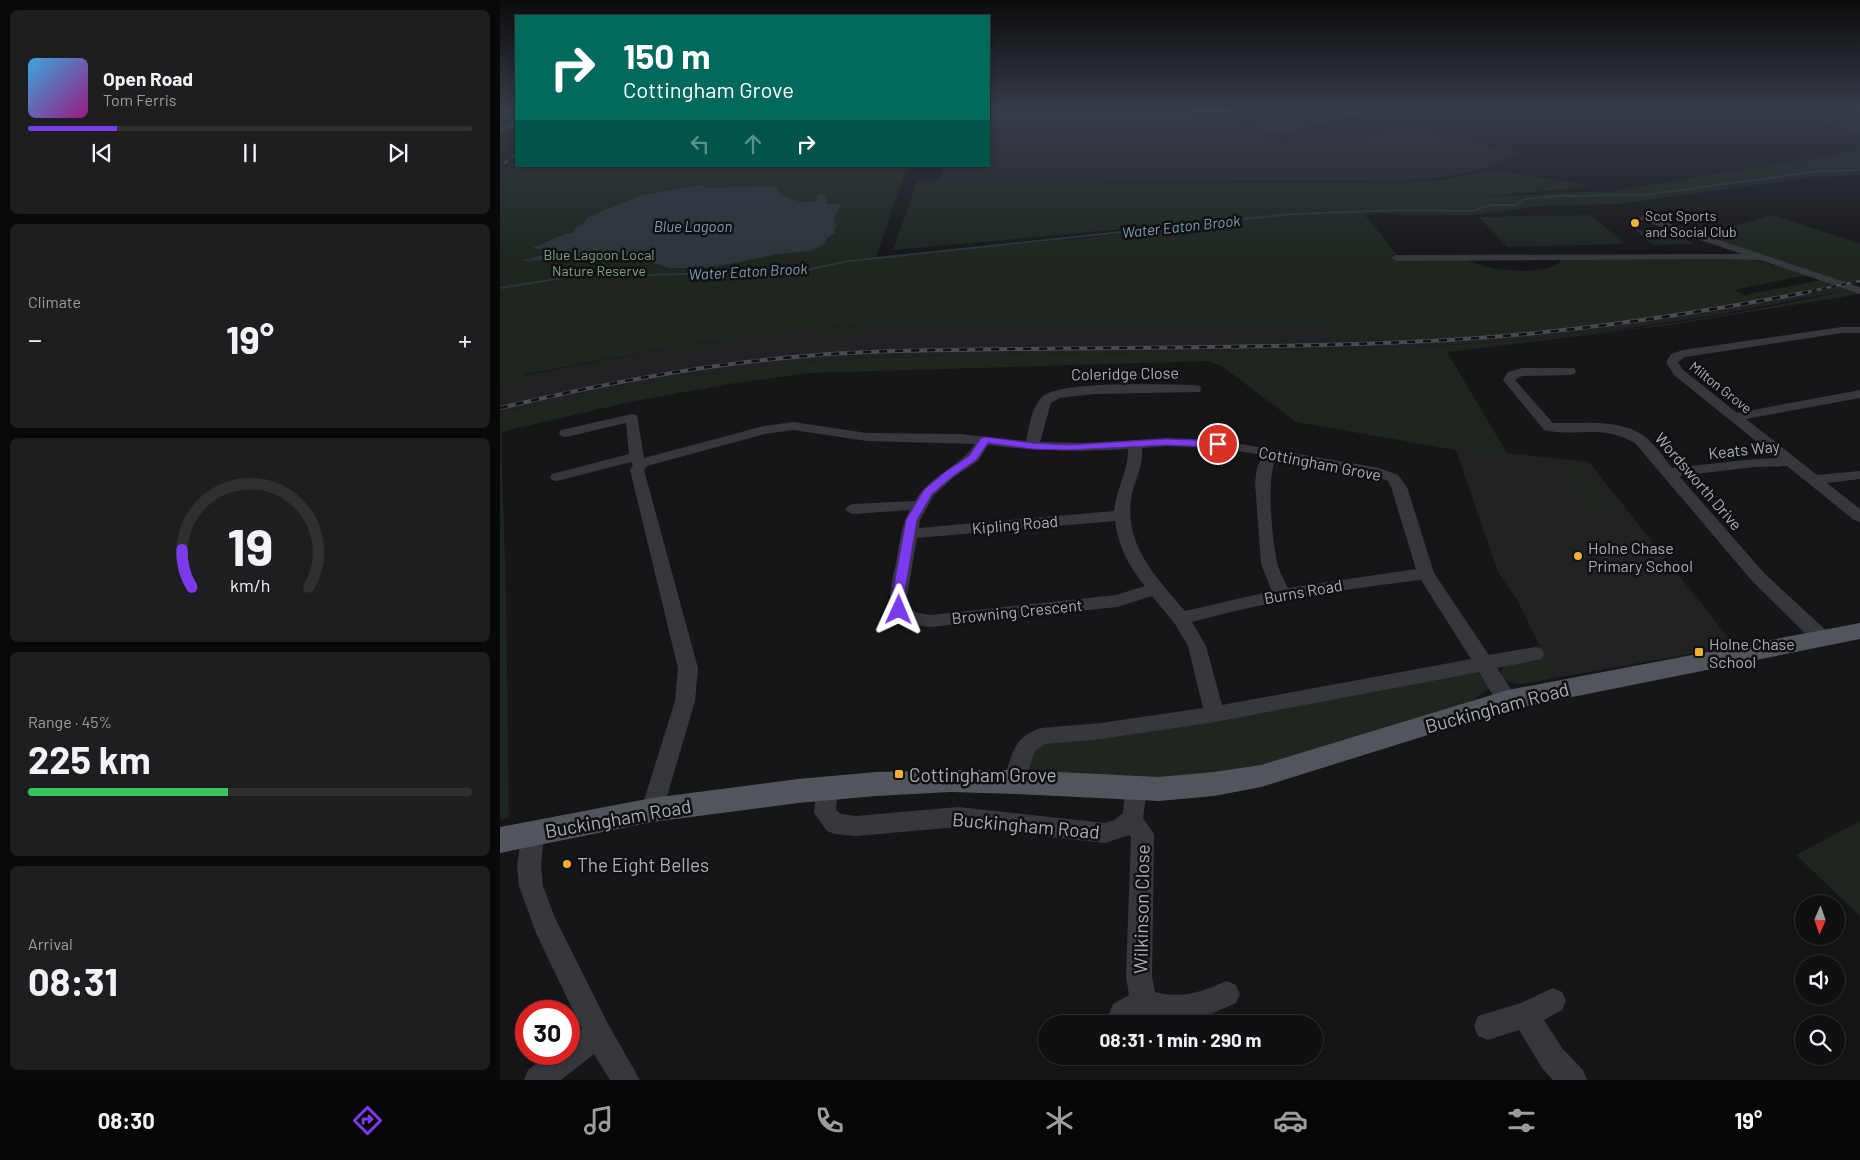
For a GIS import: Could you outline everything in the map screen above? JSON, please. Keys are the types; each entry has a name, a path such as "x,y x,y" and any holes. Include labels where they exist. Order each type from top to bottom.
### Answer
{"main road":[{"name":"Buckingham Road","path":"500,840 652,810 826,788 952,781 1014,782 1136,789 1214,784 1261,776 1508,700 1860,631"}],"street":[{"path":"1644,218 1860,291"},
{"path":"1396,258 1681,256 1758,258"},
{"name":"Milton Grove","path":"1860,330 1842,330 1675,357 1672,362 1673,366 1860,517"},
{"name":"Wordsworth Drive","path":"1570,371 1522,372 1515,374 1510,380 1549,427 1594,425 1619,429 1640,440 1759,578 1822,638"},
{"name":"Coleridge Close","path":"1032,446 1044,404 1054,395 1075,391 1195,389"},
{"path":"1736,417 1860,394"},
{"path":"566,433 632,418 639,460 637,470 688,668 685,701 652,810"},
{"name":"Cottingham Grove","path":"557,476 639,460 778,427 805,427 845,436 985,440 1032,446 1077,447 1166,442 1209,444 1271,452 1379,472 1393,478 1400,487 1426,574 1508,700"},
{"name":"Browning Crescent","path":"985,440 973,458 949,474 928,492 912,520 897,602 899,610 917,620 931,620 1117,601 1155,589"},
{"path":"1135,444 1136,460 1124,498 1122,515 1124,531 1130,550 1140,569 1181,619 1197,646 1215,714"},
{"path":"1271,452 1264,468 1262,482 1269,564 1282,594"},
{"name":"Keats Way","path":"1670,473 1755,463 1791,462"},
{"path":"1815,480 1860,475"},
{"path":"853,509 920,505"},
{"name":"Kipling Road","path":"908,534 1122,515"},
{"name":"Burns Road","path":"1181,619 1282,594 1363,581 1426,574"},
{"path":"1014,782 1020,757 1026,746 1041,736 1101,731 1215,714 1534,654"},
{"name":"Buckingham Road","path":"826,788 825,813 835,824 856,826 958,817 1105,833 1122,829 1131,820"},
{"path":"1131,820 1135,809 1136,789"},
{"name":"Wilkinson Close","path":"1131,820 1143,834 1138,976 1133,1008 1171,1009 1200,1006 1226,994"},
{"path":"533,834 529,866 531,886 545,924 598,1034 626,1080"},
{"path":"1488,1026 1525,1015 1552,1001"},
{"path":"1525,1015 1552,1058 1572,1080"},
{"path":"538,1080 598,1034"}],"shaded area":[{"path":"990,160 1504,160 1482,170 1422,180 939,183 943,167 990,167"},
{"path":"1838,284 1848,290 1712,316 1581,335 1409,347 883,357 792,363 653,382 500,413 500,389 524,382 522,376 672,347 827,328 896,324 896,326 919,323 1341,324 1332,334 1406,340 1529,332 1601,323 1742,303"},
{"name":"Holne Chase Primary School","path":"1456,450 1507,453 1589,462 1735,646 1555,678 1518,601 1498,572"}],"green space":[{"name":"Blue Lagoon Local Nature Reserve","path":"1800,160 1860,160 1860,175 1812,177 1618,204 1541,206 1473,215 1405,215 1384,213 1365,215 1398,256 1395,261 1459,259 1496,269 1527,271 1548,268 1563,259 1727,258 1756,260 1807,275 1734,290 1744,295 1821,280 1838,284 1750,302 1616,323 1482,336 1424,339 1326,341 1340,324 919,323 896,326 896,324 827,328 671,347 523,375 524,382 500,389 500,171 515,161 515,167 907,167 876,257 1096,237 1234,219 893,250 918,179 1148,183 1436,181 1491,170 1596,186 1472,198 1606,192"},
{"path":"1590,215 1626,244 1507,247 1479,217"},
{"path":"1772,215 1860,243 1860,279 1843,283 1702,235"},
{"path":"1635,230 1674,230 1693,244 1653,245"},
{"path":"1848,288 1860,294 1670,325 1447,352 1507,453 1456,450 1296,422 1223,367 1209,361 810,373 729,384 630,402 501,432 506,593 509,818 500,820 500,413 653,382 792,363 883,357 1409,347 1464,344 1575,335 1685,321 1794,302 1848,290"},
{"path":"1589,472 1615,503 1589,504 1565,473"},
{"path":"1540,646 1555,678 1521,684 1502,678 1501,671 1504,666 1538,657 1532,647"},
{"path":"1469,670 1484,675 1488,681 1489,689 1461,708 1318,752 1212,777 1035,777 1028,770 1032,751 1049,741 1121,736"},
{"path":"1860,821 1860,916 1845,902 1845,895 1838,895 1796,855"}],"water":[{"name":"Blue Lagoon","path":"703,185 705,188 775,186 782,194 794,200 806,202 817,200 816,197 820,194 825,194 824,197 827,200 827,204 841,204 833,221 837,226 834,229 835,233 828,237 823,245 810,251 778,254 725,265 698,268 668,268 658,264 615,257 521,261 543,255 566,253 532,248 574,232 574,229 585,222 588,217 639,196"}],"waterway":[{"name":"Water Eaton Brook","path":"500,288 569,277 801,271 849,261 1292,214 1404,210 1472,211 1491,205 1517,205 1525,199 1555,196 1645,195 1820,171 1860,170"}],"railway":[{"path":"500,166 508,160"},
{"path":"1802,293 1860,281"},
{"path":"500,408 652,376 729,364 806,356 908,351 1285,346 1448,340 1584,328 1719,308 1808,292"}],"place":[{"name":"Scot Sports and Social Club","path":"1635,223"},
{"name":"Holne Chase Primary School","path":"1578,556"},
{"name":"Holne Chase School","path":"1699,652"},
{"name":"Cottingham Grove","path":"899,774"},
{"name":"The Eight Belles","path":"567,864"}],"route":[{"path":"899,610 897,602 912,520 928,492 949,474 973,458 985,440 1068,448 1166,442 1218,444"}]}
